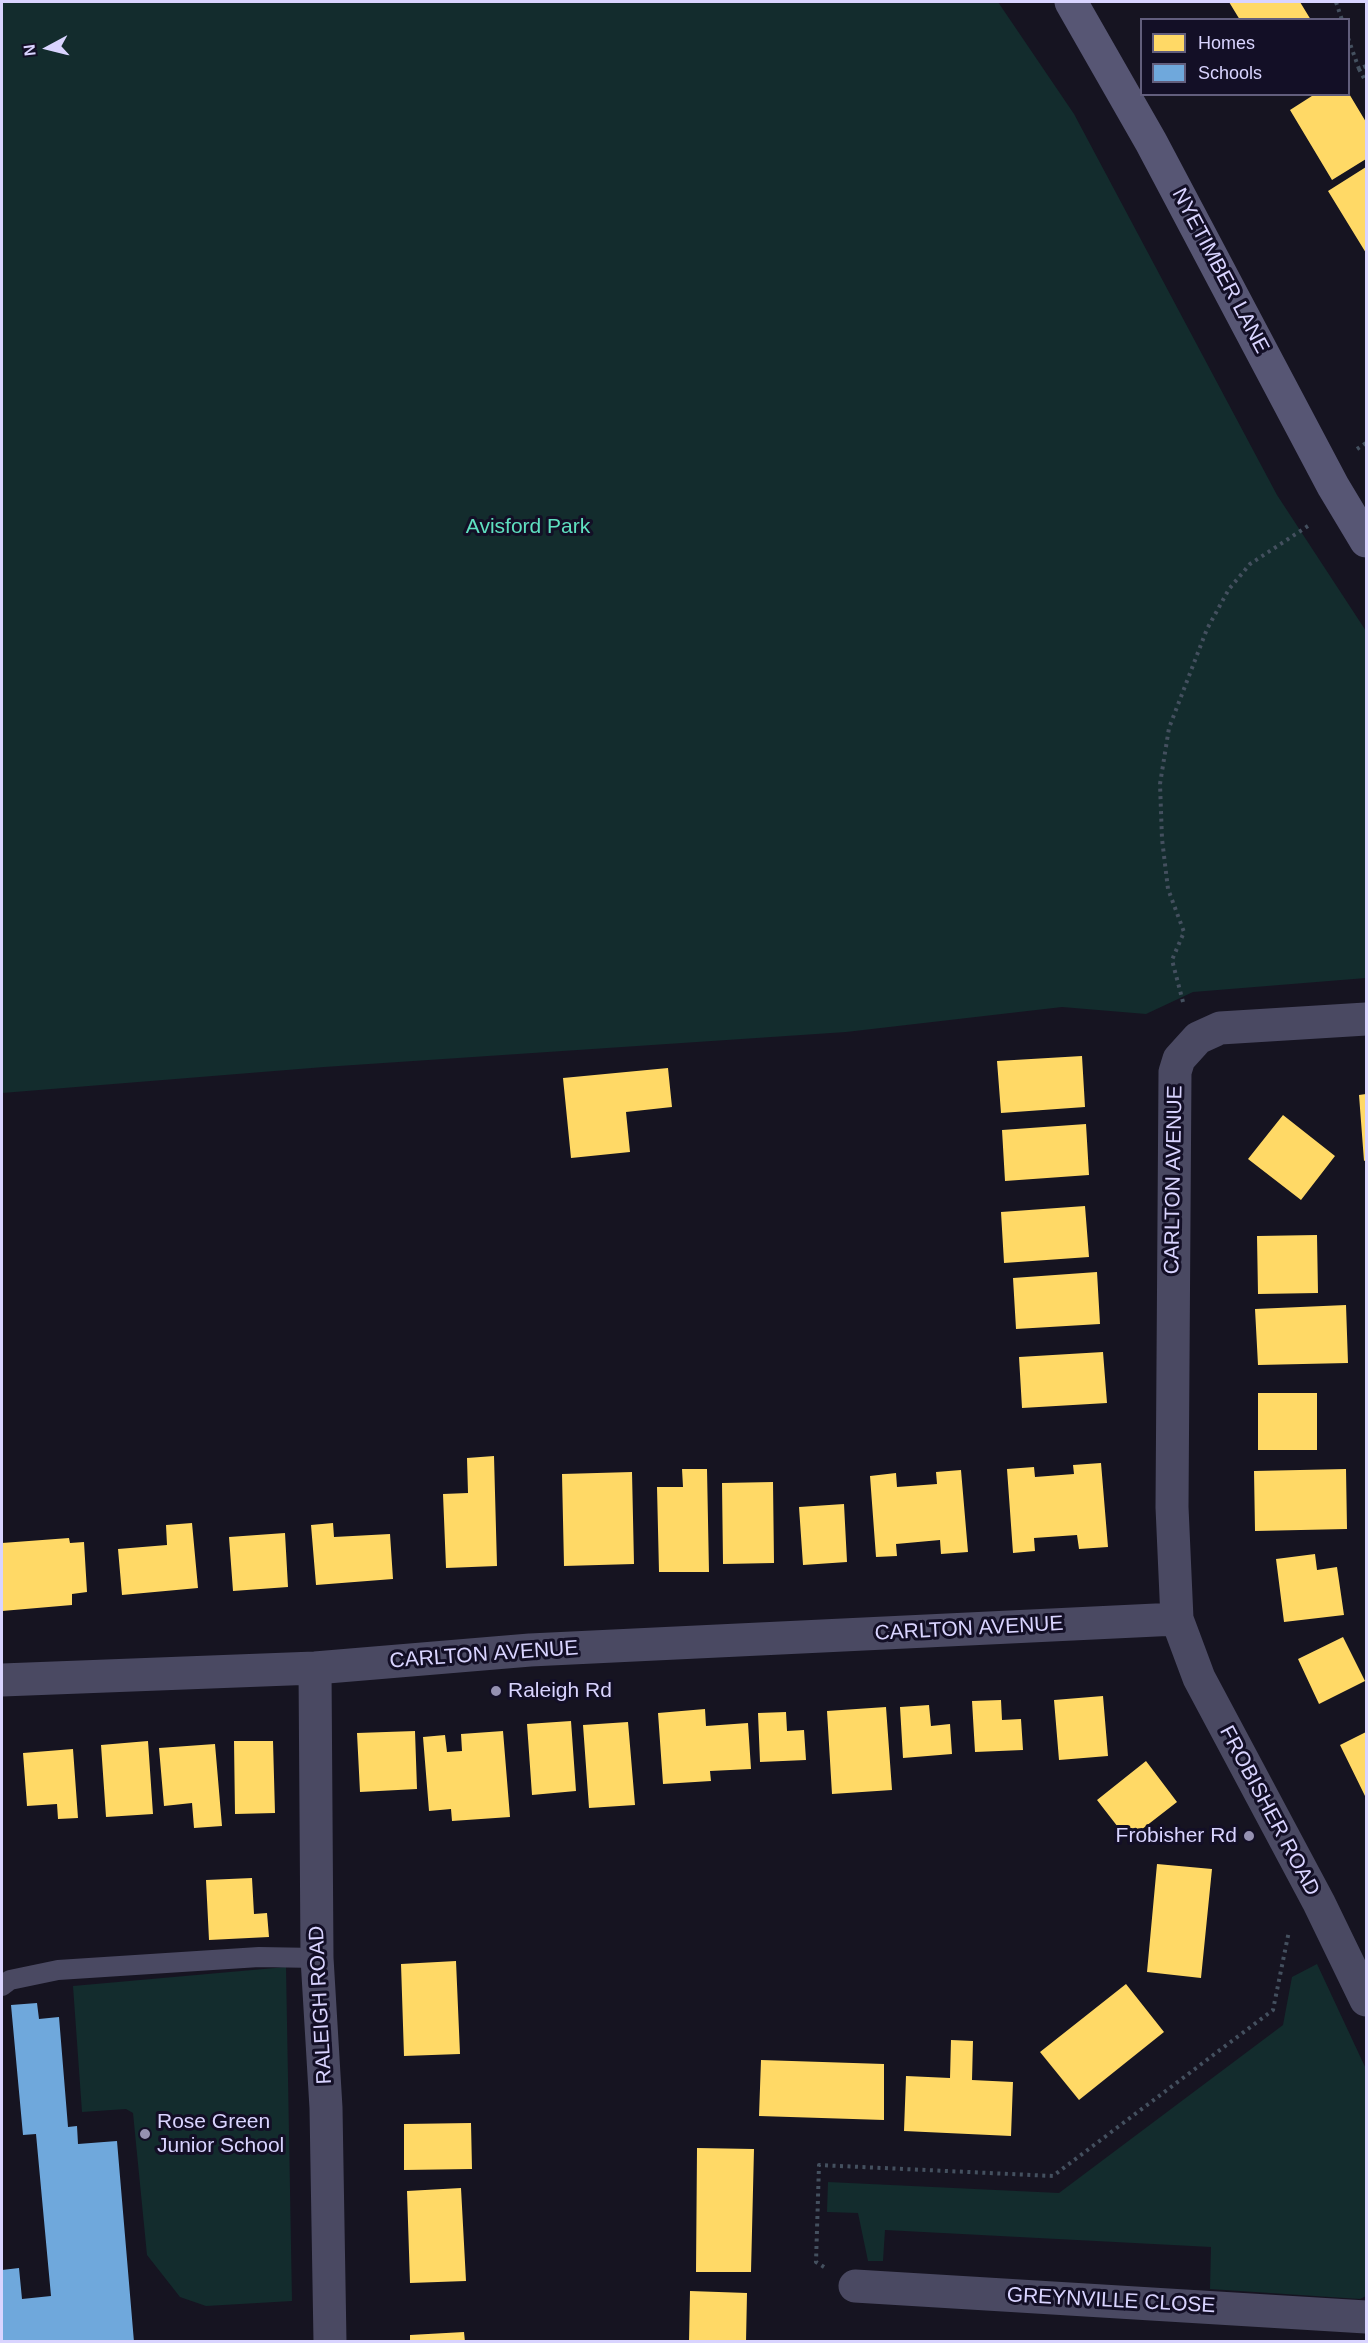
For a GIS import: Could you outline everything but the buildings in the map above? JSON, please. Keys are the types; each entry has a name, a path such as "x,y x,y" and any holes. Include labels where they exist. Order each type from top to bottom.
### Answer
{"street":[{"name":"NYETIMBER LANE","path":"1071,2 1151,142 1324,468 1366,541"},
{"name":"CARLTON AVENUE","path":"2,1680 315,1668 530,1650 1178,1619 1172,1507 1175,1072 1179,1059 1192,1043 1209,1031 1220,1028 1366,1019"},
{"name":"FROBISHER ROAD","path":"1178,1619 1199,1678 1319,1903 1366,2000"},
{"name":"RALEIGH ROAD","path":"315,1668 317,1958 326,2108 330,2342"},
{"name":"GREYNVILLE CLOSE","path":"855,2286 1366,2317"}],"lane":[{"path":"2,1986 10,1980 58,1970 259,1957 317,1958"}],"path":[{"path":"1336,2 1341,18"},
{"path":"1350,44 1366,82"},
{"path":"1359,69 1366,66"},
{"path":"1324,468 1366,443"},
{"path":"1192,1043 1172,960 1184,932 1168,889 1162,839 1160,784 1169,728 1207,629 1229,589 1250,564 1308,525 1304,517"},
{"path":"855,2286 816,2262 819,2165 1053,2176 1273,2010 1292,1919 1319,1903"}],"green space":[{"name":"Avisford Park","path":"2,2 998,2 1074,114 1277,495 1366,631 1366,978 1193,992 1146,1014 1062,1007 846,1032 324,1067 2,1093"},
{"path":"1317,1964 1366,2069 1366,2296 1360,2299 1210,2289 1211,2247 885,2230 883,2261 868,2261 858,2213 827,2212 828,2182 1059,2193 1283,2025 1292,1977"},
{"path":"286,1967 292,2301 206,2306 180,2297 147,2255 133,2113 126,2109 82,2112 73,1986"}],"place":[{"name":"Raleigh Rd","path":"496,1691"},
{"name":"Frobisher Rd","path":"1249,1836"},
{"name":"Rose Green Junior School","path":"145,2134"}]}
